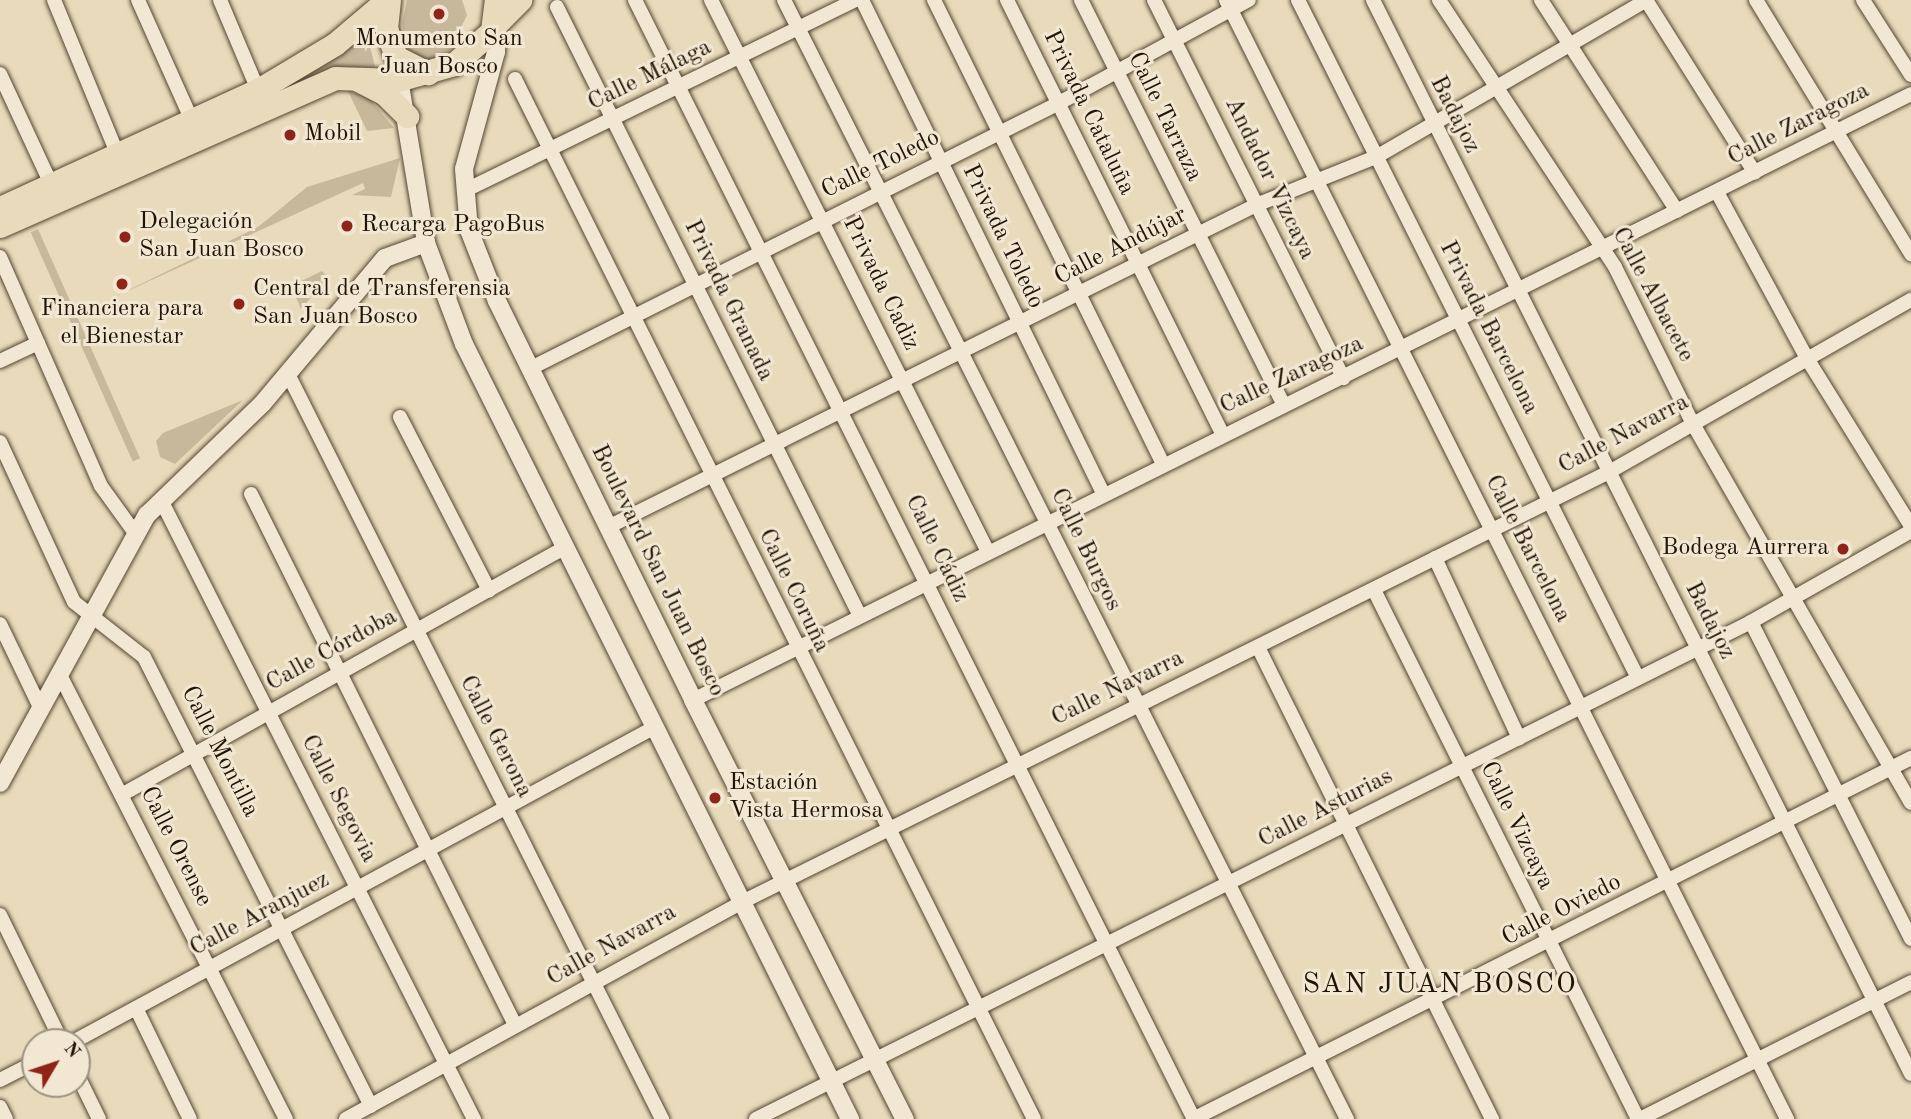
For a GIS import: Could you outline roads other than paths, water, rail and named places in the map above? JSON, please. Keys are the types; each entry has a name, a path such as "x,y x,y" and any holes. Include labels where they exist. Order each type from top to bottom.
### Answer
{"main road":[{"path":"0,208 258,90 335,44 388,0"},
{"path":"388,0 386,28 397,68"},
{"path":"496,0 497,23"},
{"path":"0,226 349,76 397,68 428,73 469,55 520,0"},
{"path":"349,76 384,93 408,116"}],"street":[{"path":"54,0 117,153"},
{"path":"138,0 192,121"},
{"path":"220,0 258,90"},
{"name":"Calle Cádiz","path":"635,0 762,249 1015,766 1108,944 1194,1119"},
{"name":"Privada Cadiz","path":"711,0 823,218 902,383 987,550"},
{"name":"Calle Burgos","path":"784,0 1135,705 1347,1119"},
{"name":"Calle Málaga","path":"464,191 855,0"},
{"name":"Privada Toledo","path":"862,0 1103,493"},
{"path":"934,0 1002,131 1163,464"},
{"name":"Privada Cataluña","path":"1007,0 1222,434"},
{"name":"Calle Tarraza","path":"1081,0 1196,235 1283,404"},
{"name":"Andador Vizcaya","path":"1154,0 1343,378"},
{"name":"Calle Toledo","path":"531,368 823,218 1059,103 1173,39 1228,4 1249,0"},
{"name":"Privada Barcelona","path":"1298,0 1637,676"},
{"name":"Badajoz","path":"1373,0 1433,127 1696,648 1787,822 1911,1074"},
{"name":"Calle Albacete","path":"1439,0 1603,247 1693,424 1911,803"},
{"path":"1541,0 1677,211"},
{"path":"1647,0 1755,173"},
{"name":"Calle Andújar","path":"610,526 1256,205 1376,157 1498,91 1647,0"},
{"path":"1756,0 1840,131 1911,254"},
{"path":"1863,0 1911,75"},
{"name":"Calle Barcelona","path":"1228,4 1787,1119"},
{"name":"Privada Granada","path":"557,7 859,614"},
{"name":"Boulevard San Juan Bosco","path":"497,23 496,52 471,132 464,191 469,230 531,368 693,700 905,1119"},
{"path":"397,68 408,116 426,243 464,344 738,904 850,1119"},
{"path":"0,74 51,184"},
{"name":"Calle Coruña","path":"515,79 712,475 794,648 1034,1119"},
{"name":"Calle Zaragoza","path":"693,700 926,580 1222,434 1461,322 1603,247 1911,94"},
{"path":"1717,192 1808,360 1911,528"},
{"path":"0,783 135,533 161,500 288,374 420,212"},
{"path":"385,258 426,243"},
{"path":"0,257 101,486 135,533"},
{"name":"Calle Navarra","path":"346,1119 738,904 1609,472 1911,300"},
{"path":"0,361 38,343"},
{"name":"Calle Gerona","path":"288,374 662,1119"},
{"path":"400,417 489,590"},
{"name":"Calle Montilla","path":"0,442 68,592 88,617 144,657 284,928 371,1106"},
{"path":"251,494 430,849 515,1025"},
{"name":"Calle Segovia","path":"161,500 474,1119"},
{"name":"Calle Asturias","path":"756,1119 873,1056 1108,944 1637,676 1751,622 1911,528"},
{"name":"Calle Córdoba","path":"123,794 564,548"},
{"path":"1435,558 1519,738"},
{"name":"Calle Vizcaya","path":"1374,590 1639,1119"},
{"path":"1751,622 1911,939"},
{"path":"0,624 7,657 40,707"},
{"path":"1258,647 1492,1119"},
{"name":"Calle Orense","path":"59,673 123,794 286,1119"},
{"name":"Calle Aranjuez","path":"91,1032 653,728"},
{"name":"Calle Oviedo","path":"1194,1119 1549,944 1911,758"},
{"path":"0,915 55,1028"},
{"path":"1639,1119 1911,982"},
{"path":"136,1007 190,1119"},
{"path":"0,1080 21,1069"},
{"path":"89,1098 99,1119"},
{"path":"0,1107 6,1119"}],"place":[{"name":"Monumento San Juan Bosco","path":"439,14"},
{"name":"Mobil","path":"290,135"},
{"name":"Recarga PagoBus","path":"347,226"},
{"name":"Delegación San Juan Bosco","path":"125,237"},
{"name":"Financiera para el Bienestar","path":"122,284"},
{"name":"Central de Transferensia San Juan Bosco","path":"239,304"},
{"name":"Bodega Aurrera","path":"1843,549"},
{"name":"Estación Vista Hermosa","path":"715,798"}],"district":[{"name":"SAN JUAN BOSCO","path":"1440,985"}]}
